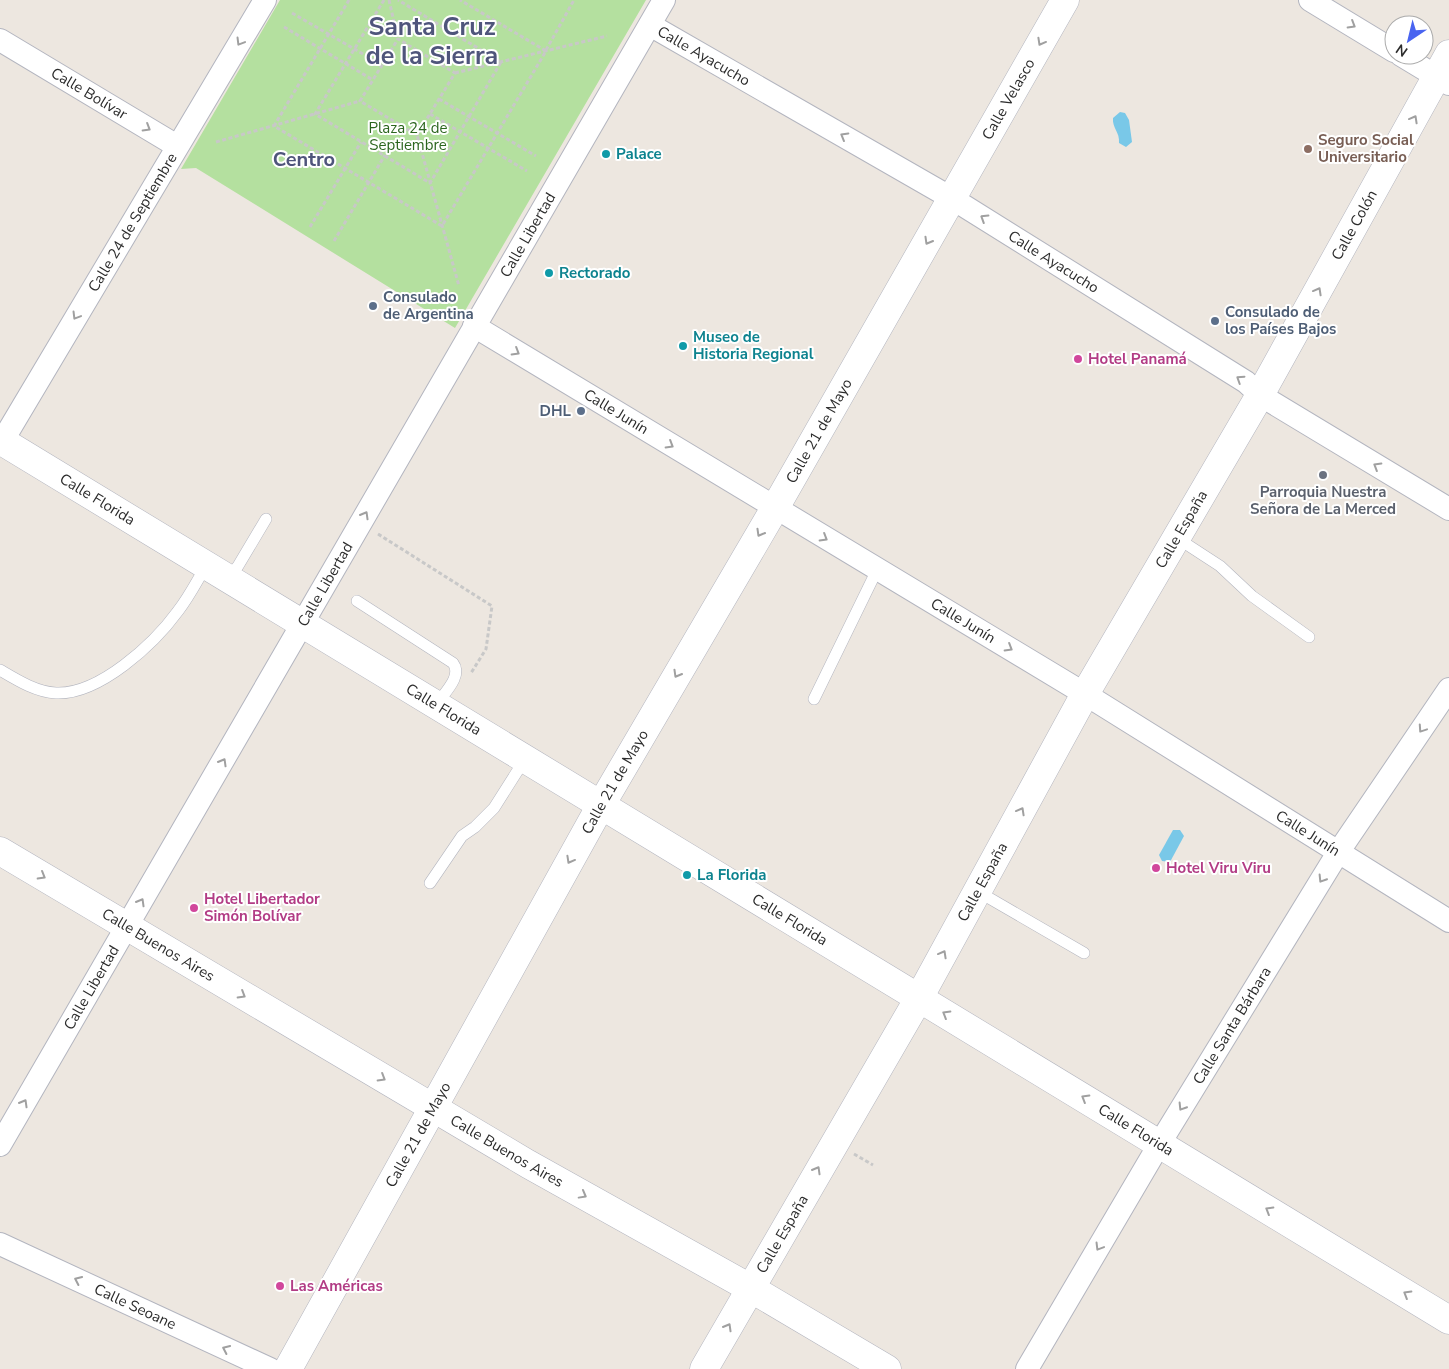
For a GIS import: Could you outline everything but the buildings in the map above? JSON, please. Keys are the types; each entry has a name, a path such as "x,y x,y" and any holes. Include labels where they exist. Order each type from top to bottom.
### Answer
{"street":[{"name":"Calle 24 de Septiembre","path":"1,442 265,0"},
{"name":"Calle Libertad","path":"0,1146 664,0"},
{"name":"Calle Velasco","path":"953,199 1065,0"},
{"path":"1310,0 1384,45"},
{"name":"Calle Ayacucho","path":"650,25 953,199 1246,382 1260,395 1449,509"},
{"name":"Calle Bolívar","path":"0,40 177,146"},
{"path":"1428,65 1445,71"},
{"name":"Calle Colón","path":"1260,395 1445,71"},
{"name":"Calle 21 de Mayo","path":"288,1369 601,805 953,199"},
{"name":"Calle Junín","path":"474,326 1085,694 1449,921"},
{"name":"Calle España","path":"704,1369 919,998 1085,694 1260,395"},
{"name":"Calle Florida","path":"1,442 303,623 1449,1320"},
{"name":"Calle Santa Bárbara","path":"1027,1369 1160,1143 1339,851 1449,689"},
{"name":"Calle Buenos Aires","path":"0,851 434,1108 526,1167 750,1288 877,1366"},
{"name":"Calle Seoane","path":"0,1244 270,1369"}],"lane":[{"path":"0,670 27,686 54,693 75,692 109,676 150,643 178,611 217,572 238,566 266,520"},
{"path":"1176,538 1220,566 1252,596 1309,637"},
{"path":"814,699 877,570"},
{"path":"356,601 453,663 457,668 456,675 436,705"},
{"path":"430,883 462,836 475,827 494,808 525,759"},
{"path":"977,891 1084,953"}],"path":[{"path":"274,126 349,0"},
{"path":"315,114 384,0"},
{"path":"216,142 360,101 398,39 389,0"},
{"path":"398,0 501,62"},
{"path":"460,0 546,51"},
{"path":"442,226 546,51 574,0"},
{"path":"292,13 382,66"},
{"path":"284,28 373,80"},
{"path":"398,39 455,73 607,36"},
{"path":"430,183 501,62"},
{"path":"417,135 455,73"},
{"path":"439,99 536,156"},
{"path":"360,101 417,135 459,286"},
{"path":"315,114 430,183"},
{"path":"430,114 527,171"},
{"path":"274,126 442,226"},
{"path":"310,227 361,142"},
{"path":"334,240 384,155"},
{"path":"374,531 492,606 486,649 466,680"}],"green space":[{"name":"Plaza 24 de Septiembre","path":"280,0 646,0 455,328 196,168 181,169"}],"water":[{"path":"1120,112 1125,113 1129,120 1132,142 1126,147 1119,143 1113,121 1113,118"},
{"path":"1173,830 1180,830 1184,836 1170,862 1162,861 1159,855"}],"place":[{"name":"Seguro Social Universitario","path":"1308,149"},
{"name":"Palace","path":"606,154"},
{"name":"Rectorado","path":"549,273"},
{"name":"Consulado de Argentina","path":"373,306"},
{"name":"Consulado de los Países Bajos","path":"1215,321"},
{"name":"Museo de Historia Regional","path":"683,346"},
{"name":"Hotel Panamá","path":"1078,359"},
{"name":"DHL","path":"581,411"},
{"name":"Parroquia Nuestra Señora de La Merced","path":"1323,475"},
{"name":"Hotel Viru Viru","path":"1156,868"},
{"name":"La Florida","path":"687,875"},
{"name":"Hotel Libertador Simón Bolívar","path":"194,908"},
{"name":"Las Américas","path":"280,1286"}],"district":[{"name":"Santa Cruz de la Sierra","path":"432,42"},
{"name":"Centro","path":"304,159"}]}
